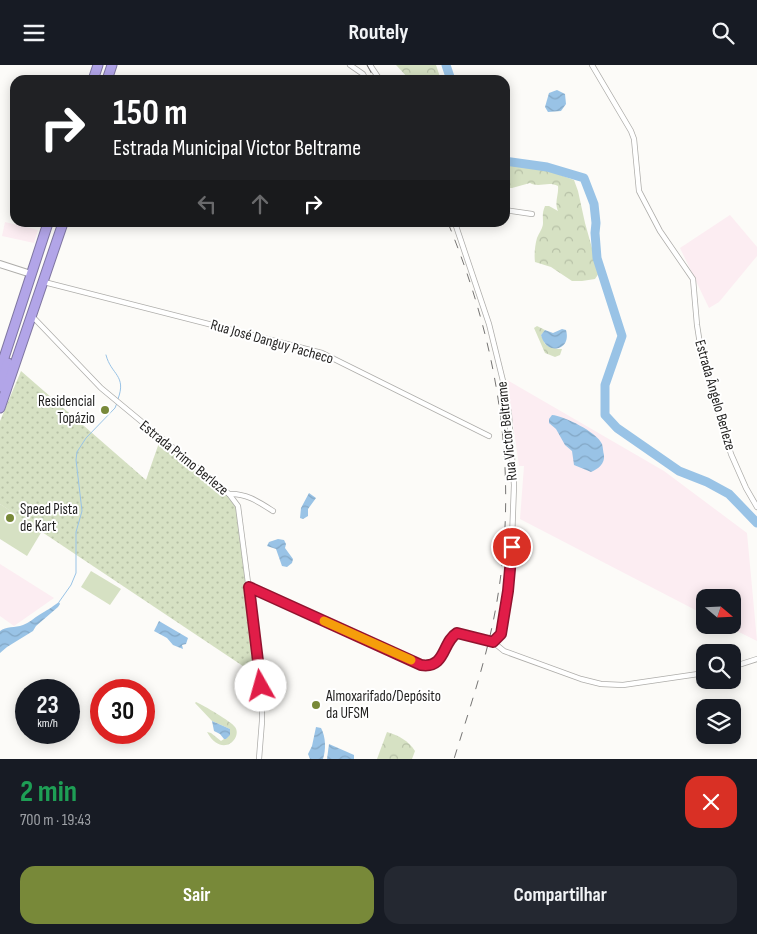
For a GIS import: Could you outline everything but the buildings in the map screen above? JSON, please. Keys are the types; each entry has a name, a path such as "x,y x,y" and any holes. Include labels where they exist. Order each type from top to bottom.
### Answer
{"highway":[{"path":"0,370 47,227"},
{"path":"0,408 62,227"},
{"path":"0,387 13,347 20,309"}],"street":[{"path":"350,65 364,75"},
{"name":"Estrada Ângelo Berleze","path":"592,65 634,139 641,198 660,231 693,279 698,339 704,366 731,454 746,489 757,507"},
{"path":"510,211 532,214"},
{"name":"Rua Victor Beltrame","path":"456,227 489,324 503,381 512,444 514,485 511,566 501,634 493,642"},
{"path":"0,264 31,274"},
{"name":"Rua José Danguy Pacheco","path":"43,281 322,353 489,436"},
{"name":"Estrada Primo Berleze","path":"32,316 101,388 234,499 240,513 262,690 259,759"},
{"path":"229,494 237,493 249,497 273,511"},
{"path":"249,587 421,665 435,663 443,654 452,637 457,633 493,642 504,651 580,679 601,684 623,685 696,674"},
{"path":"741,664 757,659"}],"shaded area":[{"path":"730,215 757,247 757,256 719,302 709,308 680,248"},
{"path":"5,222 10,223 10,227 26,227 38,230 34,243 2,236"},
{"path":"507,380 664,471 747,533 757,641 741,633 741,589 696,589 696,610 520,519 524,466 519,466"},
{"path":"0,564 54,598 14,626 0,616"}],"green space":[{"path":"396,65 436,65 439,75 405,75"},
{"path":"510,165 544,169 574,180 599,273 595,279 572,281 551,267 535,262 537,238 543,225 545,206 558,211 556,205 558,186 530,183 510,188"},
{"path":"537,326 545,330 541,335 545,344 562,349 560,355 555,357 545,353 534,328"},
{"path":"21,371 146,480 160,440 231,498 236,506 258,676 0,504 0,421"},
{"name":"Speed Pista de Kart","path":"0,504 42,531 27,556 0,539"},
{"path":"91,571 121,589 110,605 81,587"},
{"path":"196,702 235,727 237,731 234,741 225,745 213,740 207,732 221,741 226,739 230,729 212,721"},
{"path":"387,732 409,744 415,751 412,759 377,759"}],"water":[{"path":"557,90 565,94 566,104 561,111 548,112 545,107 549,93"},
{"path":"562,329 566,330 567,337 562,346 553,348 544,342 541,335 545,330 553,333"},
{"path":"552,415 580,425 599,439 604,458 598,468 591,472 574,465 572,451 565,445 556,429 549,423"},
{"path":"309,493 316,498 308,509 308,516 303,519 300,518 301,508"},
{"path":"278,539 284,540 285,548 293,559 292,563 287,567 282,566 276,549 267,546 269,542"},
{"path":"59,602 58,607 36,626 33,631 0,653 0,631 5,628 25,624"},
{"path":"159,621 188,638 186,644 182,645 183,649 173,645 167,638 154,631"},
{"path":"212,721 230,729 230,735 226,739 214,731"},
{"path":"316,727 321,728 325,739 323,759 310,759 308,754 312,746"},
{"path":"329,744 354,755 354,759 327,759"}],"waterway":[{"path":"446,65 449,75"},
{"path":"510,162 547,167 584,178 594,204 597,258 622,336 605,385 605,415 617,428 679,471 707,482 729,494 757,523"},
{"path":"106,355 121,385 118,399"},
{"path":"59,602 71,585 76,573 76,532 82,511 76,460 77,452 86,438 115,408 117,403"}],"railway":[{"path":"367,65 372,75"},
{"path":"449,227 480,315 491,361 504,456 506,504 497,601 489,641 454,759"}],"slow traffic":[{"path":"324,621 411,660"}],"place":[{"name":"Residencial Topázio","path":"105,410"},
{"name":"Speed Pista de Kart","path":"10,518"},
{"name":"Almoxarifado/Depósito da UFSM","path":"316,705"}],"route":[{"path":"261,686 249,587 421,665 431,665 443,654 454,634 460,633 493,642 501,634 508,591 512,547"}]}
